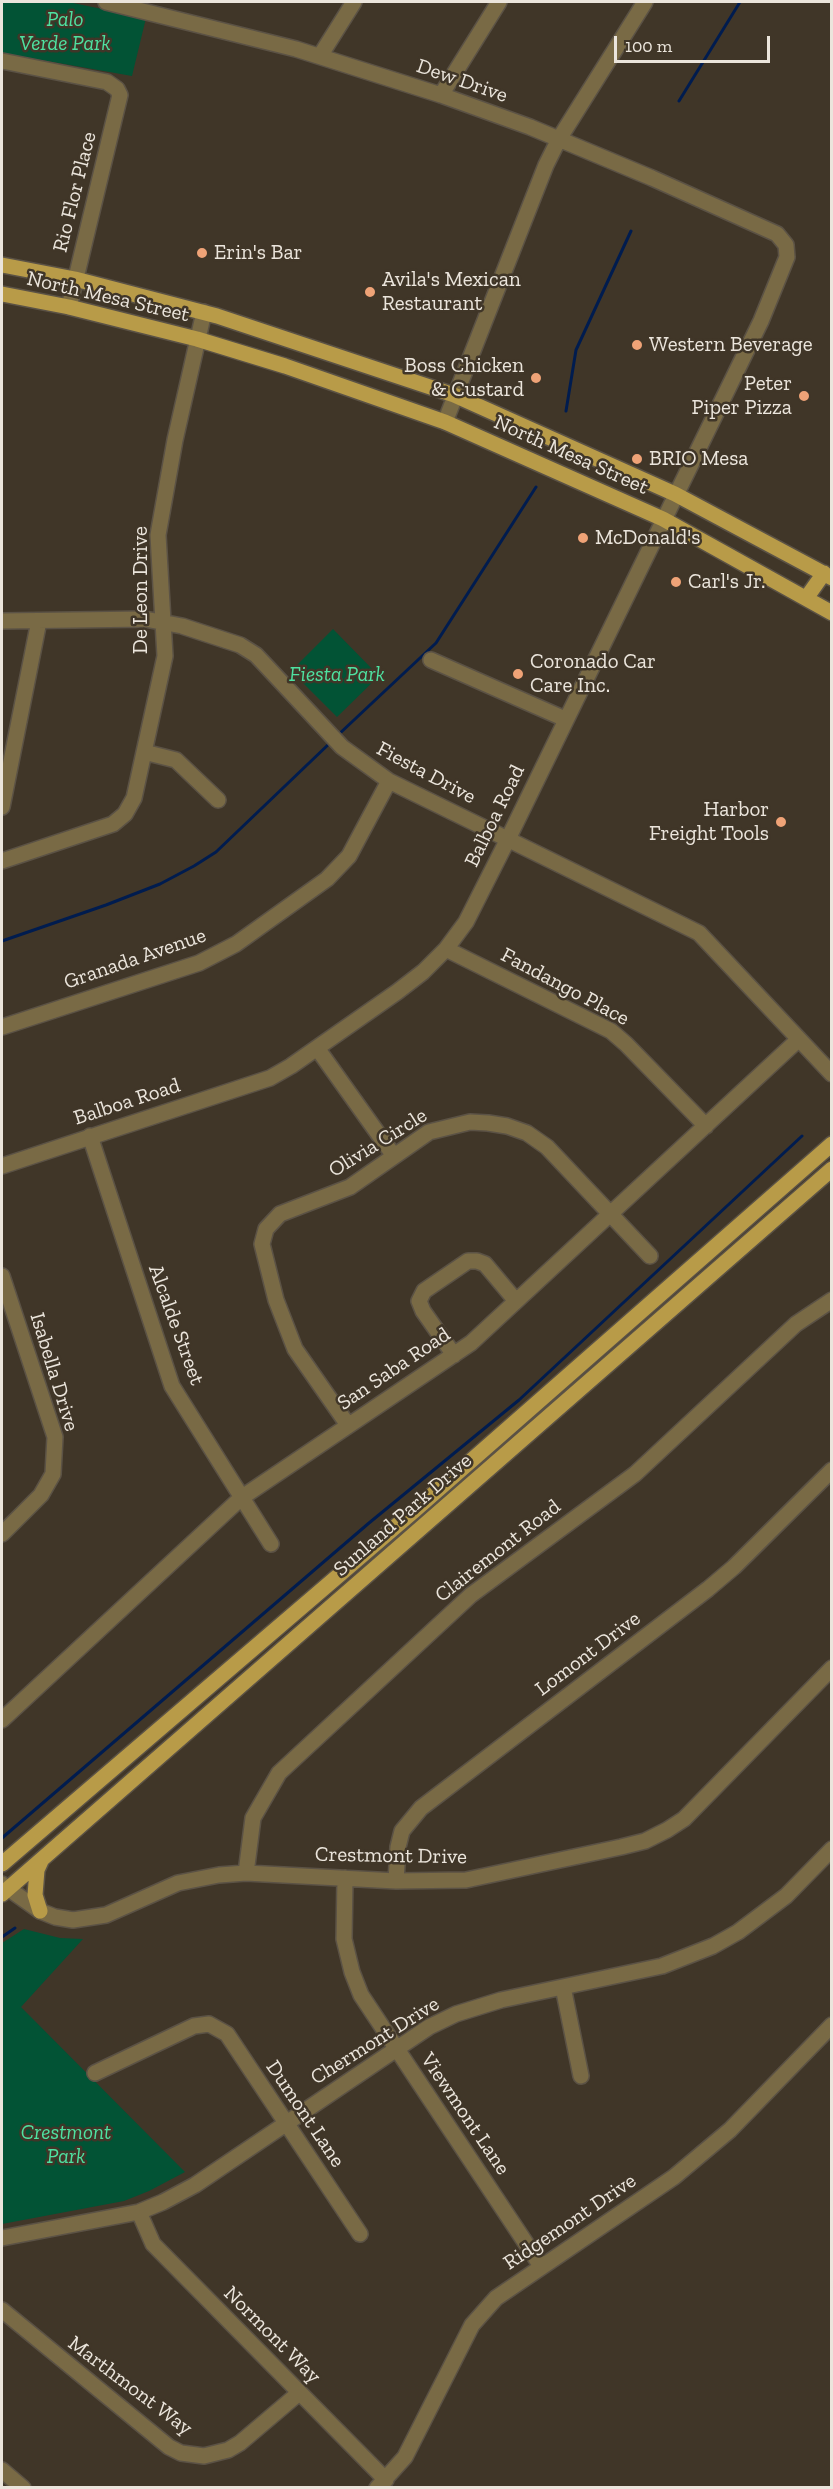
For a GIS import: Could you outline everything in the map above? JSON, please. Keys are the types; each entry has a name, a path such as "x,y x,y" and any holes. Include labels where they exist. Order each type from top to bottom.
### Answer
{"main road":[{"name":"North Mesa Street","path":"2,265 75,279 204,312 454,395 675,494 828,576"},
{"name":"North Mesa Street","path":"2,294 69,307 197,339 285,366 445,422 663,519 807,597 831,613"},
{"path":"807,597 828,576"},
{"path":"817,1157 831,1129"},
{"name":"Sunland Park Drive","path":"2,1864 415,1510 831,1144"},
{"name":"Sunland Park Drive","path":"3,1888 44,1856 831,1169"},
{"path":"40,1911 34,1895 37,1870 44,1856"}],"street":[{"name":"Dew Drive","path":"106,2 204,24 320,56 441,95 559,139 777,234 786,245"},
{"path":"320,56 354,2"},
{"path":"441,95 499,2"},
{"path":"445,422 542,176 559,139 645,2"},
{"name":"Rio Flor Place","path":"2,61 107,82 117,89 120,101 100,170 69,307"},
{"name":"Balboa Road","path":"2,1166 270,1078 398,992 446,949 466,922 761,321 783,273 788,256 786,245"},
{"name":"De Leon Drive","path":"2,861 113,824 125,814 134,798 165,656 158,536 175,440 204,312"},
{"name":"Fiesta Drive","path":"2,621 145,619 164,621 240,645 256,655 339,743 361,762 389,781 699,933 831,1074"},
{"path":"2,807 39,621"},
{"path":"431,660 566,719"},
{"path":"144,752 176,760 218,800"},
{"name":"Granada Avenue","path":"2,1027 199,963 236,944 327,879 349,856 389,781"},
{"name":"Fandango Place","path":"446,949 610,1031 626,1044 706,1126"},
{"name":"San Saba Road","path":"2,1720 242,1498 471,1343 799,1039"},
{"path":"317,1048 394,1156"},
{"name":"Olivia Circle","path":"348,1425 295,1349 276,1299 262,1244 266,1229 280,1215 350,1187 429,1132 470,1122 507,1126 527,1133 547,1147 650,1256"},
{"name":"Alcalde Street","path":"90,1136 172,1386 271,1544"},
{"path":"453,1355 423,1311 419,1301 424,1291 468,1261 477,1260 485,1264 516,1301"},
{"name":"Isabella Drive","path":"2,1276 55,1437 53,1474 41,1495 2,1534"},
{"name":"Clairemont Road","path":"246,1873 253,1818 279,1773 471,1595 635,1474 796,1324 831,1300"},
{"name":"Lomont Drive","path":"396,1881 398,1847 402,1831 421,1808 717,1582 831,1470"},
{"name":"Crestmont Drive","path":"3,1888 40,1911 55,1917 73,1920 106,1915 178,1883 219,1875 246,1873 396,1881 466,1880 645,1841 667,1830 699,1805 831,1668"},
{"name":"Chermont Drive","path":"2,2238 139,2212 195,2185 429,2027 479,2005 662,1966 713,1946 738,1932 786,1896 831,1848"},
{"name":"Viewmont Lane","path":"345,1878 344,1939 351,1972 361,1995 541,2266"},
{"path":"563,1987 581,2076"},
{"name":"Dumont Lane","path":"95,2073 194,2026 209,2024 226,2034 360,2234"},
{"name":"Ridgemont Drive","path":"382,2484 405,2457 472,2325 496,2298 674,2177 730,2130 831,2025"},
{"name":"Normont Way","path":"139,2212 153,2244 299,2393 382,2484"},
{"name":"Marthmont Way","path":"2,2310 169,2447 181,2453 204,2456 228,2450 240,2443 299,2393"},
{"path":"2,2470 23,2487"}],"green space":[{"name":"Palo Verde Park","path":"2,2 68,2 146,18 132,76 2,53"},
{"name":"Fiesta Park","path":"333,629 379,676 337,717 291,671"},
{"name":"Crestmont Park","path":"24,1929 60,1938 83,1939 21,2007 185,2172 124,2201 2,2224 2,1943"}],"waterway":[{"path":"679,101 740,2"},
{"path":"566,411 576,350 631,231"},
{"path":"338,735 436,643 536,487"},
{"path":"2,941 160,884 194,866 216,852 331,742"},
{"path":"2,1838 369,1523 519,1400 802,1136"},
{"path":"2,1937 15,1928"}],"place":[{"name":"Erin's Bar","path":"202,253"},
{"name":"Avila's Mexican Restaurant","path":"370,292"},
{"name":"Western Beverage","path":"637,345"},
{"name":"Boss Chicken & Custard","path":"536,378"},
{"name":"Peter Piper Pizza","path":"804,396"},
{"name":"BRIO Mesa","path":"637,459"},
{"name":"McDonald's","path":"583,538"},
{"name":"Carl's Jr.","path":"676,582"},
{"name":"Coronado Car Care Inc.","path":"518,674"},
{"name":"Harbor Freight Tools","path":"781,822"}]}
